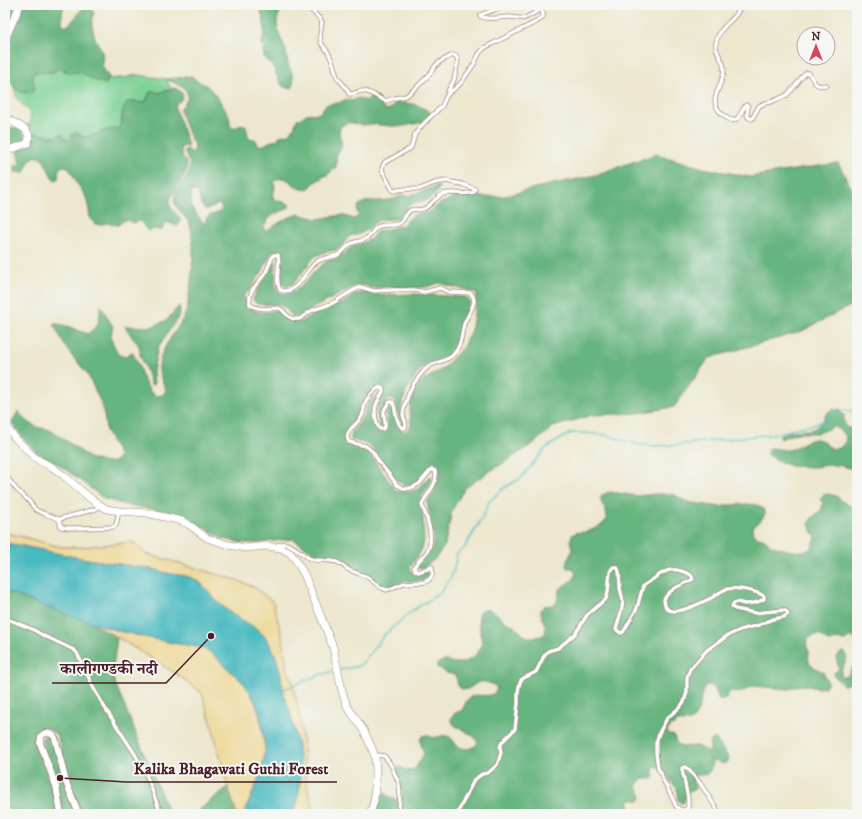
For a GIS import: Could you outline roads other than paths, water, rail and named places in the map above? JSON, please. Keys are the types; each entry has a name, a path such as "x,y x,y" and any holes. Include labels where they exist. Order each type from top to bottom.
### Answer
{"highway":[{"path":"5,39 20,5"},
{"path":"5,116 10,121 23,127 29,134 28,143 5,150"},
{"path":"5,426 16,440 34,457 52,467 91,499 107,509 147,513 182,521 207,538 229,546 246,548 266,546 281,548 290,553 304,574 333,647 342,691 347,706 364,731 374,751 376,770 374,800 370,814"}],"main road":[{"path":"61,814 56,786 40,743 41,736 44,733 54,735 66,782 79,814"}],"street":[{"path":"273,548 281,544 287,544 296,548 311,559 336,562 349,570 369,578 381,589 387,590 404,583 428,581 432,576 432,567 418,572 414,567 429,547 429,527 422,505 431,492 436,477 435,470 432,469 421,482 414,487 405,489 397,485 373,452 366,446 349,442 348,434 351,428 362,416 366,402 376,389 380,387 383,389 383,392 375,405 374,411 378,427 383,429 385,427 384,410 390,402 393,402 396,418 402,428 405,428 406,423 403,413 410,390 424,371 430,366 454,354 459,346 464,324 474,300 471,293 449,292 440,288 425,292 392,290 374,291 361,287 296,320 288,317 283,310 279,308 258,309 250,306 251,293 264,275 273,255 278,254 279,258 277,273 280,290 286,291 294,288 316,262 323,258 340,254 351,243 367,238 377,227 398,224 403,221 411,210 422,210 444,194 452,192 469,193 474,192 475,189 462,184 446,181 435,183 420,189 393,191 382,170 382,165 385,162 411,148 419,129 442,106 454,80 458,60 456,56 453,55 441,61 417,87 405,96 386,101 376,95 364,91 349,94 347,89 337,77 328,52 321,42 320,35 322,21 311,11 309,5"},
{"path":"448,94 459,85 467,75 484,48 538,21 544,14 540,10 527,17 521,18 486,18 480,15 504,7 526,7 531,5"},
{"path":"740,5 740,10 734,18 718,34 716,46 724,68 715,103 718,111 730,120 734,120 738,119 746,105 748,106 748,118 752,119 759,106 786,95 806,73 809,73 814,83 820,86 827,85"},
{"path":"5,475 36,510 59,519 91,511 100,505"},
{"path":"59,519 61,527 81,528 113,526 116,525 119,511"},
{"path":"457,814 474,780 482,774 488,773 497,765 501,753 500,747 502,742 515,729 518,692 521,680 536,672 548,651 558,648 576,633 587,615 606,599 610,572 613,567 617,567 619,571 623,601 622,612 616,629 622,633 637,608 643,586 668,570 684,571 691,574 693,579 667,594 664,600 668,610 681,610 692,607 722,591 732,589 758,593 764,596 764,599 758,602 745,604 736,602 732,606 735,609 755,613 784,610 788,614 784,617 740,630 727,636 707,650 690,669 687,677 687,692 684,702 667,718 659,733 656,743 658,768 676,806 680,810 688,808 688,798 682,768 685,767 700,783 720,814"},
{"path":"5,618 32,629 74,650 77,653 94,689 146,774 161,814"},
{"path":"375,758 379,755 384,756 389,760 393,767 399,786 399,814"}],"water":[{"path":"5,543 74,557 190,577 202,584 225,609 253,626 262,634 268,640 277,659 285,696 295,730 299,759 300,788 293,814 244,814 262,770 265,745 264,734 260,714 252,695 245,685 221,661 202,648 119,631 61,612 5,591"}],"waterway":[{"path":"340,670 359,666 385,634 412,611 440,593 450,579 457,554 465,547 482,518 489,502 505,487 520,479 546,448 571,433 605,435 637,444 655,446 676,445 781,433 822,422 838,409 857,411"},
{"path":"282,690 319,675 335,671"}],"place":[{"name":"कालीगण्डकी नदी","path":"211,636"},
{"name":"Kalika Bhagawati Guthi Forest","path":"60,778"}]}
